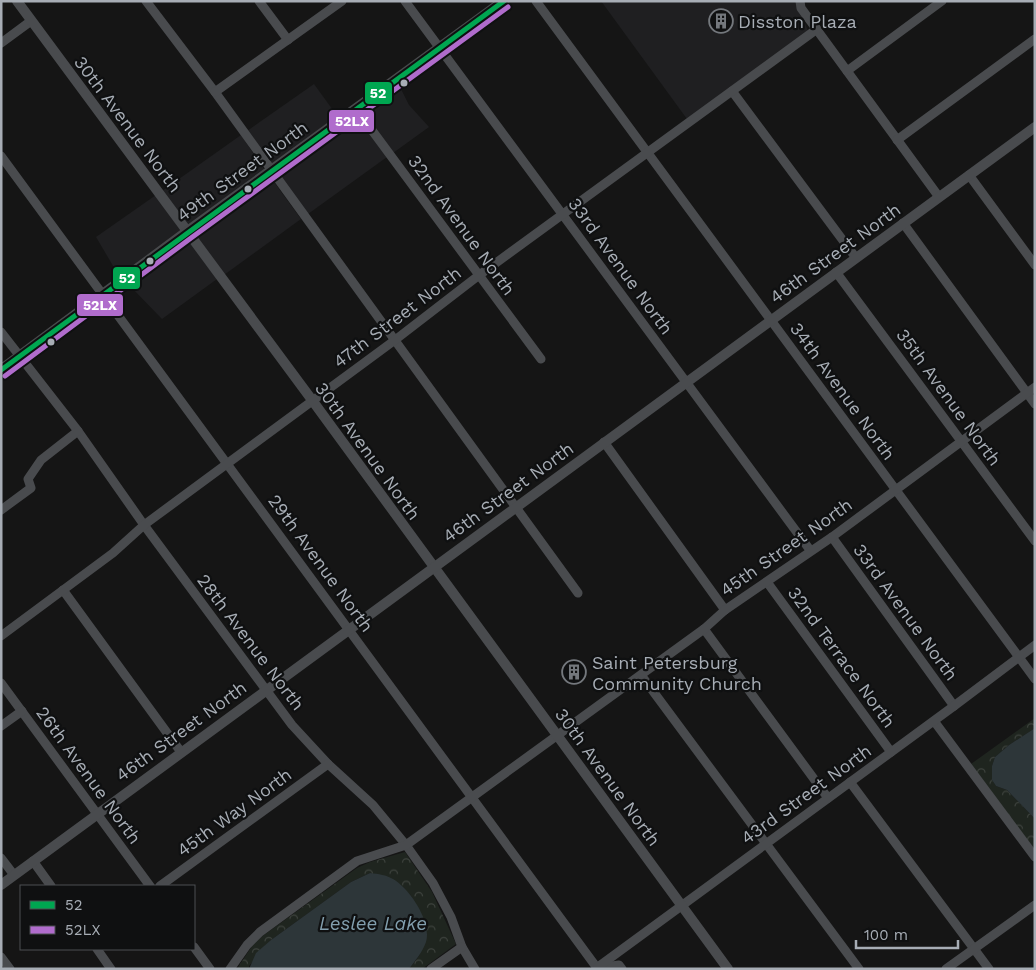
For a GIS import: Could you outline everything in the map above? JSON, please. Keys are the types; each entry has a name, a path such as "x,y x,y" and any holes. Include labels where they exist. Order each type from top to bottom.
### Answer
{"main road":[{"name":"49th Street North","path":"1,370 504,1"}],"street":[{"name":"30th Avenue North","path":"16,1 312,400 728,969"},
{"path":"146,1 215,92 578,593"},
{"path":"259,1 288,40"},
{"path":"215,92 342,1"},
{"name":"33rd Avenue North","path":"405,1 564,214 810,550"},
{"name":"34th Avenue North","path":"536,1 1035,679"},
{"path":"800,1 801,8 939,197"},
{"path":"846,71 942,1"},
{"path":"1,43 31,21"},
{"name":"47th Street North","path":"1,636 113,553 144,525 395,340 478,276 816,29"},
{"path":"896,140 1035,39"},
{"path":"732,91 856,258"},
{"name":"32nd Avenue North","path":"357,110 541,359"},
{"name":"46th Street North","path":"1,884 1035,127"},
{"name":"29th Avenue North","path":"1,156 596,968"},
{"path":"969,175 1035,265"},
{"path":"903,223 1035,404"},
{"name":"35th Avenue North","path":"836,272 1035,542"},
{"name":"28th Avenue North","path":"1,332 78,432 144,525 292,725 328,764 373,805 406,845 433,883 462,947 475,969"},
{"name":"45th Street North","path":"230,969 247,945 260,932 356,861 406,845 704,629 725,610 810,550 832,537 1035,387"},
{"path":"1,510 31,488 28,479 41,460 78,432"},
{"path":"604,442 725,610"},
{"name":"33rd Avenue North","path":"832,537 954,706"},
{"name":"32nd Terrace North","path":"767,582 891,752"},
{"path":"63,590 181,752"},
{"path":"704,629 828,798"},
{"name":"43rd Street North","path":"596,968 1035,645"},
{"path":"641,675 859,969"},
{"name":"26th Avenue North","path":"1,683 149,885"},
{"path":"1,726 22,711"},
{"path":"934,721 1035,857"},
{"name":"45th Way North","path":"161,885 328,764"},
{"path":"850,782 988,969"},
{"path":"1,858 14,875"},
{"path":"33,861 51,885"},
{"path":"946,969 1035,905"},
{"path":"195,947 210,969"},
{"path":"431,969 462,947"},
{"path":"98,950 111,969"},
{"path":"1,957 10,969"},
{"path":"596,968 619,964 622,969"}],"shaded area":[{"path":"601,1 796,1 808,31 687,119"},
{"path":"314,84 338,117 272,165 247,131"},
{"path":"401,89 409,105 429,127 393,153 365,115"},
{"path":"359,119 387,157 308,214 280,177"},
{"path":"241,135 265,170 188,226 162,191"},
{"path":"274,182 301,219 224,275 197,238"},
{"path":"156,195 181,231 119,276 96,237"},
{"path":"190,243 217,279 162,319 131,287"}],"green space":[{"path":"1035,718 1035,728 995,757 992,766 992,780 996,786 1007,790 1035,819 1035,850 971,764"},
{"path":"405,852 432,892 456,944 422,969 409,969 419,956 426,927 420,911 404,888 370,873 351,882 271,940 249,966 249,969 237,969 254,943 357,868 370,862"}],"water":[{"path":"1035,728 1035,819 1007,790 996,786 992,780 992,766 995,757"},
{"name":"Leslee Lake","path":"370,873 388,877 400,884 412,898 423,916 426,925 426,942 409,969 249,969 256,953 271,940 351,882"}],"transit line":[{"name":"52","path":"1,370 504,1"},
{"name":"52LX","path":"5,376 508,7"}],"place":[{"name":"Disston Plaza","path":"721,21"},
{"name":"Saint Petersburg Community Church","path":"574,672"}]}
